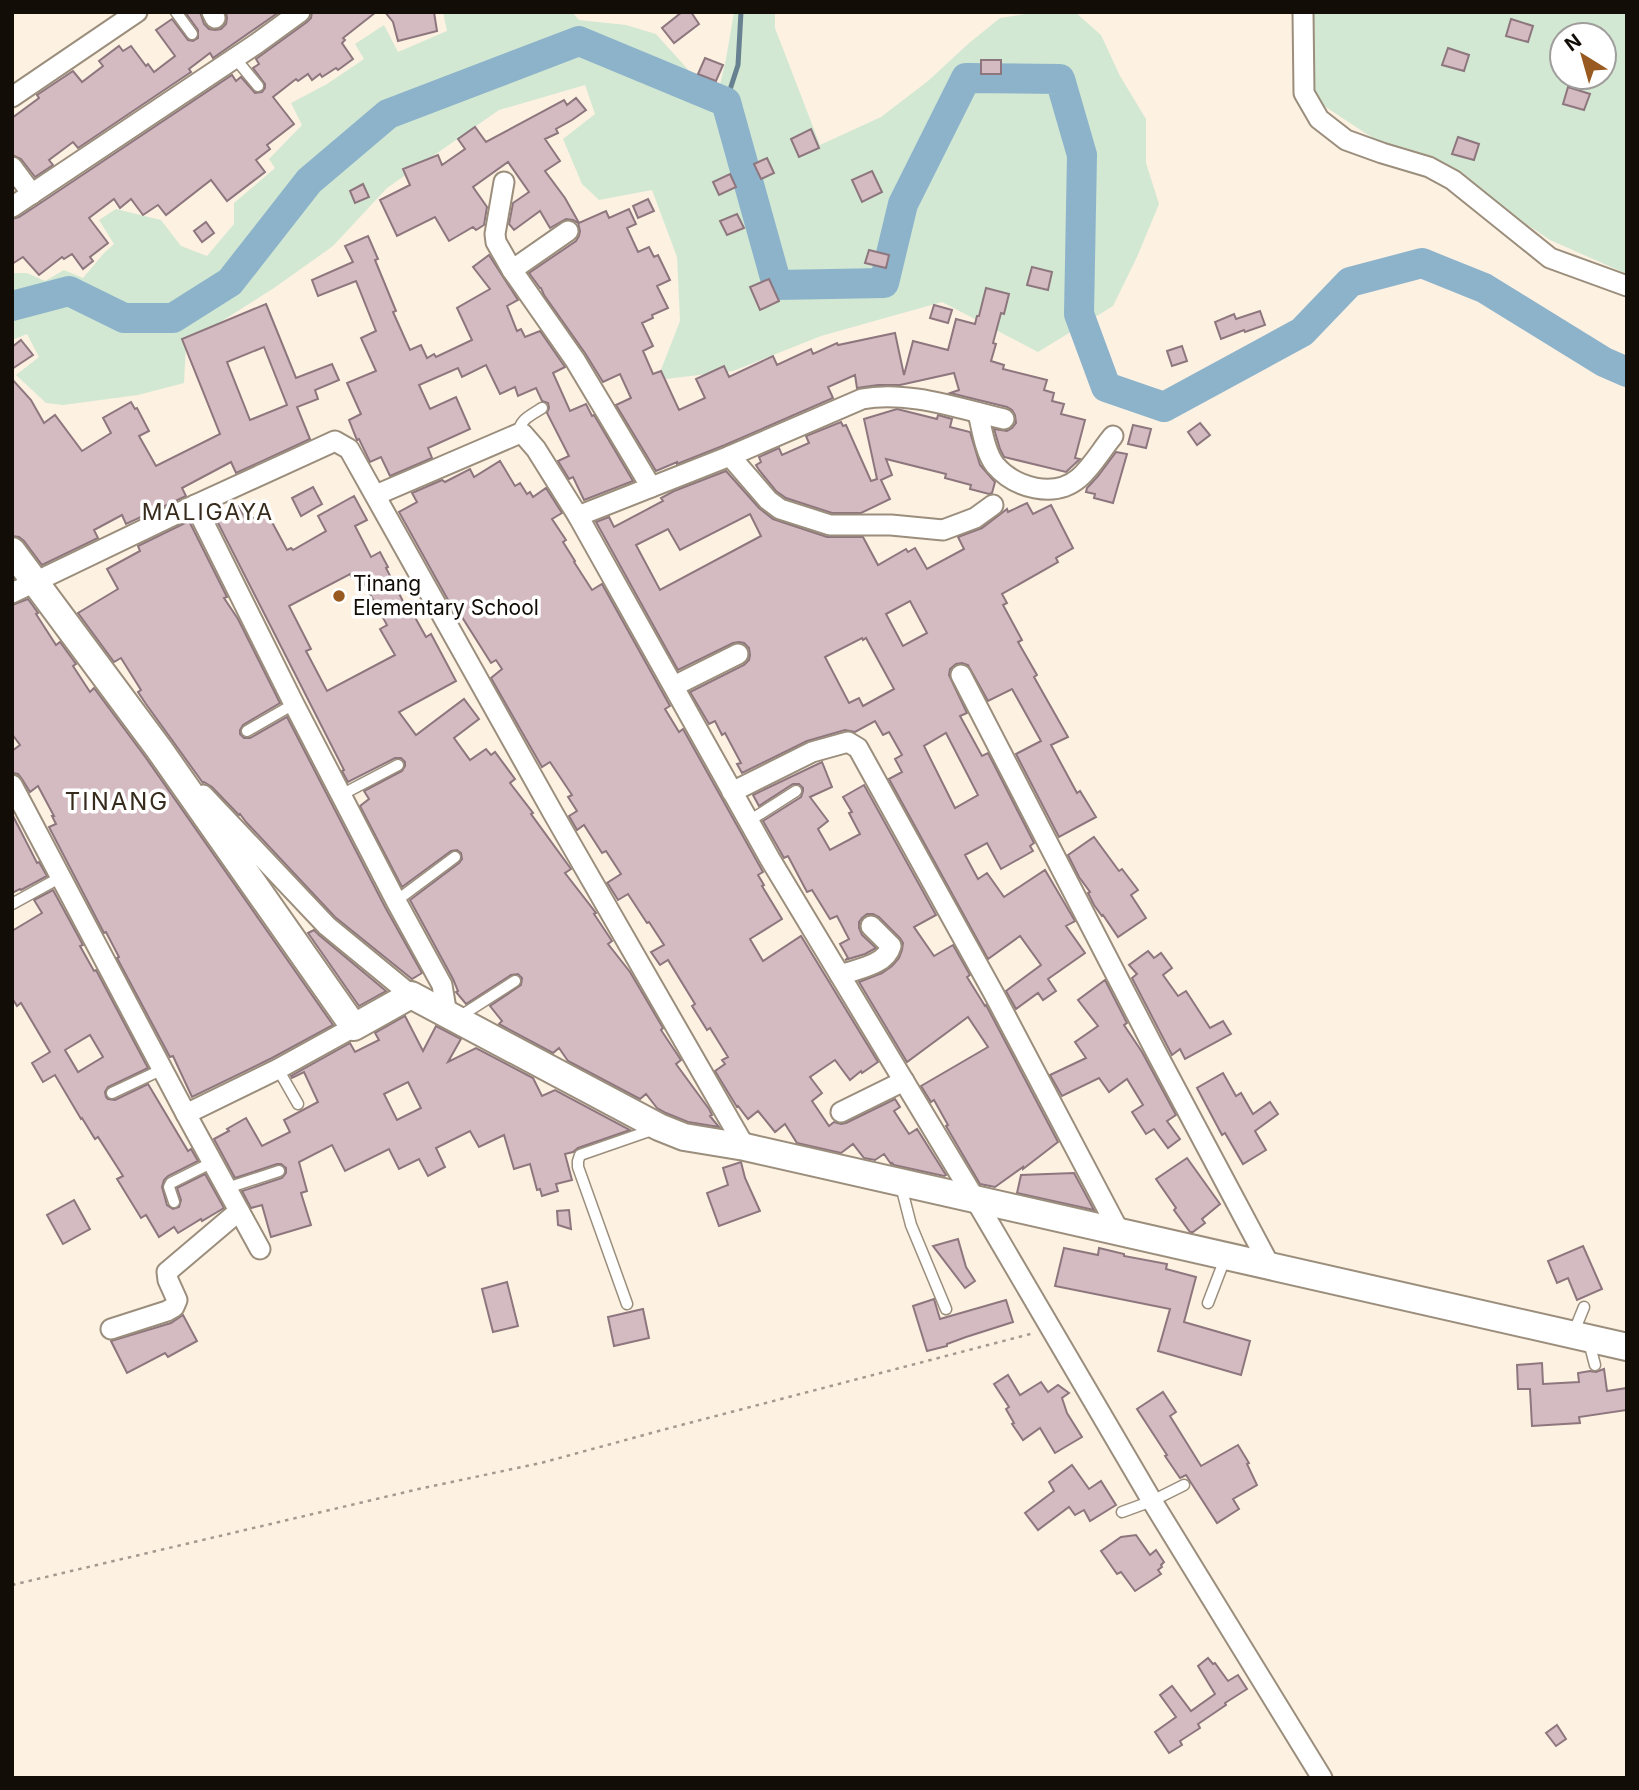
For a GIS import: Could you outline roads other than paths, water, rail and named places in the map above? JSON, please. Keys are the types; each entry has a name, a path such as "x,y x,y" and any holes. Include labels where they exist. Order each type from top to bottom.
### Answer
{"street":[{"path":"12,97 137,12"},
{"path":"12,207 300,12"},
{"path":"1303,12 1304,93 1319,119 1346,140 1429,167 1453,180 1550,258 1627,286"},
{"path":"12,167 32,194"},
{"path":"504,182 496,242 512,270 575,360 651,487"},
{"path":"512,270 568,231"},
{"path":"578,516 730,456 862,399 881,395 919,399 1004,419"},
{"path":"978,413 994,464 1011,479 1031,488 1060,489 1078,479 1113,436"},
{"path":"376,495 518,434 523,434 537,449 578,516 770,859 975,1199 1152,1501 1322,1778"},
{"path":"12,593 335,441 349,449 745,1147"},
{"path":"730,456 768,500 780,509 830,525 891,524 943,530 975,518 993,505"},
{"path":"195,505 294,704 442,985 451,1017"},
{"path":"12,551 159,749 354,1027"},
{"path":"674,686 738,654"},
{"path":"961,675 1148,1038 1270,1266"},
{"path":"732,792 812,752 848,742 858,748 994,994 1119,1231"},
{"path":"159,749 327,926 411,995 659,1127 684,1137 745,1147 1627,1347"},
{"path":"12,786 260,1249"},
{"path":"841,975 884,958 890,952 891,946 871,926"},
{"path":"186,1114 278,1069 411,995"},
{"path":"841,1112 904,1081"},
{"path":"111,1329 174,1307 177,1300 167,1272 239,1211"}],"lane":[{"path":"176,12 191,34"},
{"path":"235,58 258,86"},
{"path":"518,434 519,425 542,408"},
{"path":"247,731 294,704"},
{"path":"341,795 398,765"},
{"path":"749,821 796,791"},
{"path":"396,901 455,857"},
{"path":"12,904 62,877"},
{"path":"451,1017 515,981"},
{"path":"112,1093 163,1069"},
{"path":"278,1069 298,1104"},
{"path":"627,1304 578,1161 580,1155 659,1127"},
{"path":"174,1202 169,1187 171,1183 213,1162"},
{"path":"227,1188 279,1171"},
{"path":"900,1182 911,1225 946,1309"},
{"path":"1208,1303 1226,1256"},
{"path":"1584,1307 1580,1337 1595,1365"},
{"path":"1122,1512 1184,1485"}],"waterway":[{"path":"726,102 738,65 741,12"},
{"path":"12,306 69,291 124,318 173,318 230,282 309,181 388,114 579,41 726,102 777,285 884,283 903,204 966,78 1060,79 1082,155 1079,314 1106,387 1164,407 1302,332 1350,282 1422,263 1484,288 1604,362 1627,372"}],"place":[{"name":"Tinang Elementary School","path":"339,596"}],"district":[{"name":"MALIGAYA","path":"208,512"},
{"name":"TINANG","path":"117,802"}]}
